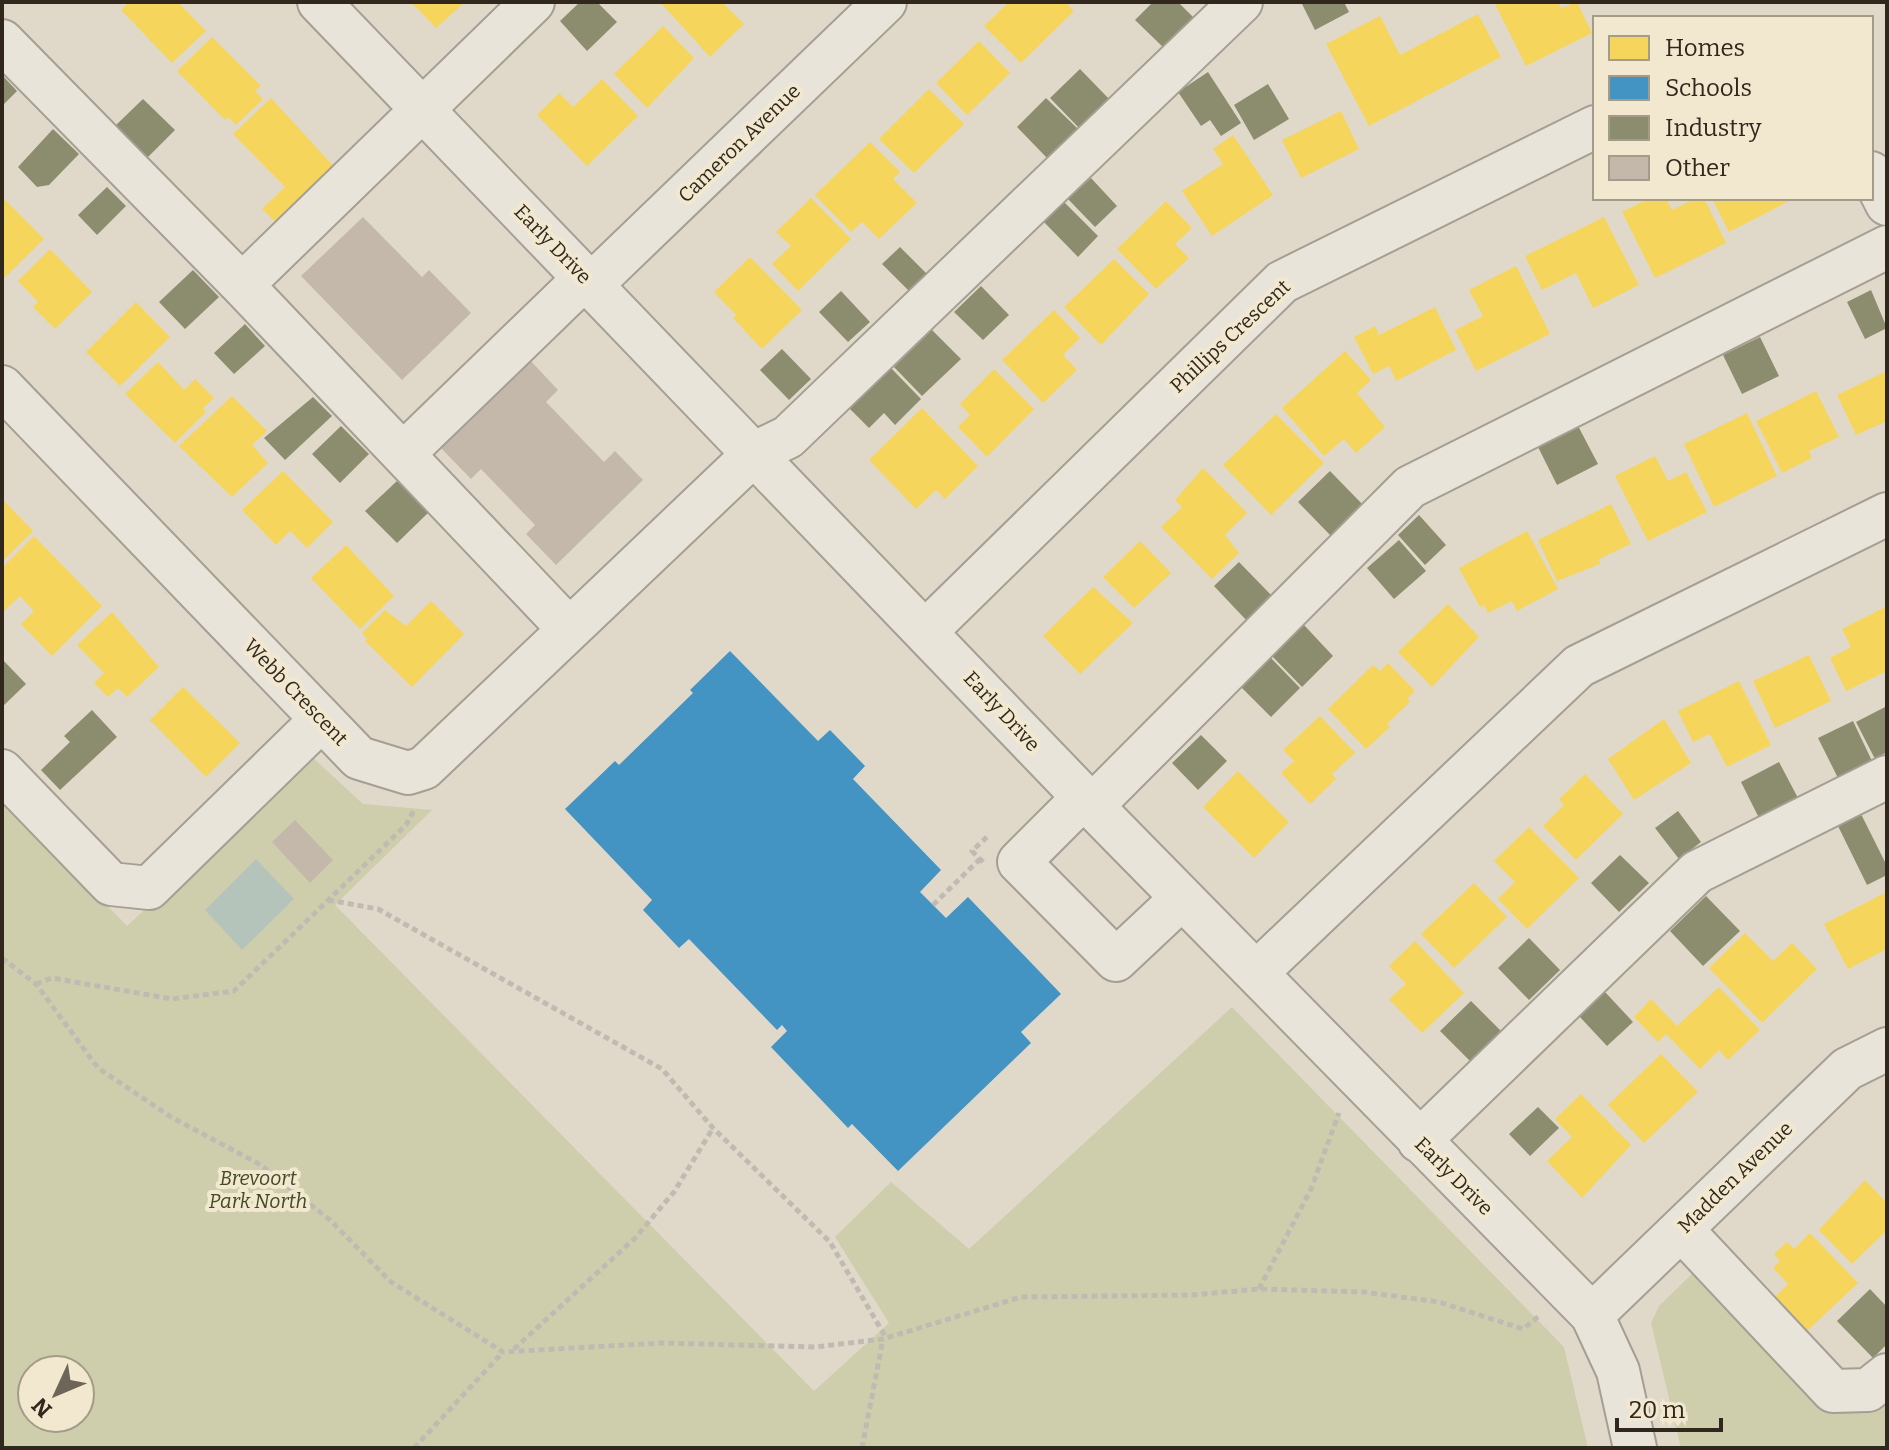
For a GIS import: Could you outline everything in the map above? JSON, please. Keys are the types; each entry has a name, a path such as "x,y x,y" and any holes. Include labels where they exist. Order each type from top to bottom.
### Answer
{"street":[{"name":"Early Drive","path":"319,2 1182,898 1592,1315 1618,1371 1635,1448"},
{"path":"242,285 533,2"},
{"name":"Cameron Avenue","path":"403,454 885,2"},
{"name":"Webb Crescent","path":"2,387 359,758 408,773 424,768 755,453 788,437 1241,2"},
{"path":"2,41 242,285 569,629"},
{"name":"Phillips Crescent","path":"926,631 1282,282 1593,128"},
{"path":"1873,177 1887,204"},
{"path":"1182,898 1116,960 1019,862 1088,801 1410,487 1887,247"},
{"path":"1256,973 1579,666 1887,514"},
{"path":"2,771 111,884 149,888 321,720"},
{"path":"1419,1141 1697,872 1887,777"},
{"name":"Madden Avenue","path":"1592,1315 1847,1069 1887,1049"},
{"path":"1681,1229 1833,1391 1868,1390 1887,1375"}],"path":[{"path":"36,984 52,978 172,999 234,991 406,825 417,804"},
{"path":"933,905 980,859"},
{"path":"328,900 378,909 662,1069 713,1128 830,1242 884,1337 862,1448"},
{"path":"2,958 36,984 98,1068 171,1117 261,1165 330,1220 391,1282 503,1352"},
{"path":"1259,1289 1311,1189 1340,1109"},
{"path":"513,1349 635,1238 674,1192 713,1128"},
{"path":"414,1448 503,1352 513,1349 579,1349 662,1343 815,1347 884,1337 1021,1297 1192,1295 1259,1289 1364,1292 1439,1302 1523,1329 1540,1316"}],"green space":[{"name":"Brevoort Park North","path":"311,756 363,804 432,810 335,905 814,1391 889,1323 835,1237 891,1182 969,1249 1232,1007 1564,1347 1588,1448 2,1448 2,797 127,926"},
{"path":"1701,1265 1816,1399 1855,1413 1887,1397 1887,1448 1681,1448 1651,1323 1659,1306"}],"shaded area":[{"path":"256,859 294,899 242,950 205,910"}],"building: Homes":[{"path":"129,2 178,2 206,31 172,63 121,10"},
{"path":"411,2 465,2 436,28"},
{"path":"660,2 722,2 744,24 710,57"},
{"path":"1009,2 1065,2 1074,11 1021,63 984,26"},
{"path":"1494,2 1558,2 1561,8 1577,2 1592,33 1526,66"},
{"path":"1478,14 1501,57 1369,126 1326,44 1380,16 1400,55"},
{"path":"663,26 694,58 647,108 614,74"},
{"path":"212,37 261,86 255,91 263,99 236,125 228,117 225,120 177,71"},
{"path":"979,41 1010,73 967,115 936,83"},
{"path":"602,79 638,116 587,166 537,115 559,93 573,107"},
{"path":"929,89 964,124 914,173 879,139"},
{"path":"271,98 338,171 281,227 262,209 285,187 233,134"},
{"path":"1341,111 1359,149 1301,178 1282,140"},
{"path":"1233,135 1273,195 1212,236 1182,191 1223,164 1213,149"},
{"path":"870,142 900,172 893,179 917,203 879,239 862,222 851,232 815,195"},
{"path":"2,197 44,239 5,277 2,274"},
{"path":"811,198 851,239 798,291 772,264 791,246 776,232"},
{"path":"1646,200 1667,200 1672,210 1692,200 1705,200 1726,243 1655,278 1622,212"},
{"path":"1713,200 1791,200 1729,232"},
{"path":"1166,201 1192,228 1175,244 1189,258 1156,289 1117,249"},
{"path":"1604,217 1639,285 1593,308 1576,273 1542,290 1525,256"},
{"path":"50,249 92,292 55,329 33,307 38,302 18,281"},
{"path":"750,257 802,310 762,349 714,292"},
{"path":"1114,259 1149,294 1101,345 1064,307"},
{"path":"1516,266 1550,334 1476,371 1455,330 1483,316 1469,290"},
{"path":"136,302 170,337 120,386 86,352"},
{"path":"1435,307 1456,350 1396,381 1389,366 1373,374 1354,337 1375,326 1379,335"},
{"path":"1054,310 1080,338 1063,355 1077,370 1043,403 1002,360"},
{"path":"1345,351 1371,380 1357,393 1385,427 1356,453 1344,439 1324,456 1282,408"},
{"path":"158,362 184,390 195,379 214,398 203,408 206,412 175,443 125,394"},
{"path":"994,369 1034,409 987,457 958,427 970,415 960,404"},
{"path":"1887,371 1887,421 1856,435 1837,395"},
{"path":"1816,391 1839,437 1809,451 1812,458 1782,473 1756,421"},
{"path":"232,396 267,431 252,445 268,463 232,497 179,446"},
{"path":"922,408 978,466 945,499 936,490 916,509 869,460"},
{"path":"1747,413 1777,476 1714,507 1684,444"},
{"path":"1276,414 1324,463 1271,515 1223,465"},
{"path":"1655,456 1668,481 1686,472 1707,512 1648,541 1615,476"},
{"path":"1203,468 1247,513 1225,535 1239,553 1212,579 1161,527 1182,507 1175,500"},
{"path":"283,471 333,522 307,548 290,531 276,545 242,510"},
{"path":"2,499 33,531 2,562"},
{"path":"1611,504 1631,544 1599,559 1600,564 1557,581 1538,540"},
{"path":"1527,531 1558,589 1517,611 1512,601 1488,613 1484,605 1480,607 1459,568"},
{"path":"34,536 102,606 52,656 21,624 34,611 20,596 2,613 2,568"},
{"path":"1140,541 1171,573 1134,608 1103,577"},
{"path":"346,545 394,596 360,629 311,578"},
{"path":"1093,587 1133,623 1080,674 1043,636"},
{"path":"431,601 464,634 412,687 365,641 367,639 362,633 385,610 406,626"},
{"path":"1448,604 1479,637 1432,687 1398,652"},
{"path":"1885,607 1887,671 1846,691 1830,658 1851,647 1842,629"},
{"path":"112,612 159,667 127,697 118,688 108,697 94,683 104,673 77,645"},
{"path":"1809,655 1831,701 1775,728 1753,681"},
{"path":"1388,663 1415,691 1407,699 1410,702 1387,724 1390,727 1366,749 1328,709 1373,665 1380,671"},
{"path":"1739,681 1771,745 1727,767 1710,734 1693,742 1678,711"},
{"path":"183,687 240,743 206,777 150,720"},
{"path":"1320,716 1355,753 1332,774 1336,779 1310,804 1281,773 1294,761 1283,750"},
{"path":"1664,719 1691,763 1634,800 1608,759"},
{"path":"1238,771 1289,822 1254,858 1203,807"},
{"path":"1585,774 1623,814 1576,860 1543,826 1564,805 1559,799"},
{"path":"1529,827 1579,878 1527,929 1498,899 1515,882 1494,861"},
{"path":"1474,883 1507,917 1454,968 1421,934"},
{"path":"1887,892 1887,949 1848,969 1824,924"},
{"path":"1745,933 1773,961 1792,943 1817,969 1762,1023 1709,968"},
{"path":"1415,941 1464,993 1422,1033 1389,999 1406,984 1389,966"},
{"path":"1719,987 1760,1030 1728,1060 1719,1050 1700,1069 1666,1034 1658,1042 1634,1017 1651,999 1677,1026"},
{"path":"1661,1054 1698,1092 1644,1143 1608,1105"},
{"path":"1581,1094 1631,1145 1582,1198 1547,1161 1572,1137 1555,1119"},
{"path":"1865,1180 1887,1203 1887,1230 1852,1264 1819,1230"},
{"path":"1810,1233 1858,1283 1807,1331 1775,1297 1788,1284 1773,1268 1780,1261 1774,1254 1787,1242 1794,1249"}],"building: Schools":[{"path":"730,651 818,741 830,730 865,766 853,779 941,870 920,892 946,918 968,897 1061,994 1021,1032 1031,1043 898,1171 852,1124 848,1128 771,1047 787,1031 782,1025 777,1030 689,939 679,948 643,910 652,900 565,809 615,761 619,765 693,693 690,690"}],"building: Industry":[{"path":"580,2 597,2 617,22 587,51 560,21"},
{"path":"1153,2 1178,2 1195,19 1165,49 1135,20"},
{"path":"1301,2 1344,2 1349,12 1315,30"},
{"path":"1080,69 1110,100 1080,129 1050,98"},
{"path":"1208,72 1241,123 1221,136 1210,120 1201,126 1178,92"},
{"path":"2,75 17,91 2,106"},
{"path":"1268,84 1289,119 1254,140 1234,105"},
{"path":"1046,98 1078,129 1048,159 1017,127"},
{"path":"143,99 175,130 145,160 113,128"},
{"path":"53,129 79,154 49,185 37,187 18,167"},
{"path":"1091,178 1117,206 1095,227 1068,199"},
{"path":"107,187 126,206 97,235 78,215"},
{"path":"1063,201 1098,236 1078,257 1043,221"},
{"path":"900,247 927,274 909,291 882,264"},
{"path":"193,270 219,297 185,329 159,302"},
{"path":"981,286 1009,315 983,340 954,312"},
{"path":"1871,290 1887,328 1865,339 1847,302"},
{"path":"841,291 870,322 848,342 819,312"},
{"path":"245,324 265,346 234,374 214,353"},
{"path":"932,330 961,359 922,396 894,367"},
{"path":"1760,337 1779,376 1742,394 1723,355"},
{"path":"782,349 811,379 789,400 760,370"},
{"path":"890,367 921,399 895,425 884,413 869,428 849,408"},
{"path":"313,397 332,416 285,460 264,438"},
{"path":"1577,424 1598,464 1557,485 1537,445"},
{"path":"341,426 369,454 340,483 312,454"},
{"path":"1330,471 1364,506 1332,537 1298,502"},
{"path":"397,481 428,513 397,543 365,511"},
{"path":"1419,515 1446,545 1425,565 1398,535"},
{"path":"1399,540 1426,571 1394,599 1367,568"},
{"path":"1239,562 1274,598 1248,622 1214,586"},
{"path":"1304,625 1333,656 1302,687 1272,656"},
{"path":"1271,658 1300,688 1271,717 1241,687"},
{"path":"2,659 26,684 2,707"},
{"path":"1887,706 1887,752 1875,759 1856,722"},
{"path":"92,710 117,737 60,790 41,770 70,742 64,736"},
{"path":"1853,721 1872,761 1838,778 1818,738"},
{"path":"1201,735 1227,761 1198,790 1172,763"},
{"path":"1779,762 1798,798 1759,818 1741,782"},
{"path":"1678,811 1701,842 1679,859 1655,828"},
{"path":"1861,814 1887,866 1887,875 1867,885 1838,826"},
{"path":"1620,855 1649,883 1619,912 1591,883"},
{"path":"1706,896 1740,931 1703,966 1670,931"},
{"path":"1529,938 1560,970 1529,1000 1498,968"},
{"path":"1605,992 1633,1022 1607,1046 1579,1016"},
{"path":"1471,1001 1504,1034 1473,1064 1440,1031"},
{"path":"1538,1107 1559,1128 1530,1156 1509,1134"},
{"path":"1870,1289 1887,1307 1887,1344 1873,1358 1837,1321"}],"building: Other":[{"path":"363,217 422,277 429,270 471,313 402,380 301,276"},
{"path":"527,357 558,390 546,402 604,462 615,451 643,480 556,565 526,534 535,525 481,469 471,479 437,444"},
{"path":"295,820 333,860 310,883 272,842"}]}
